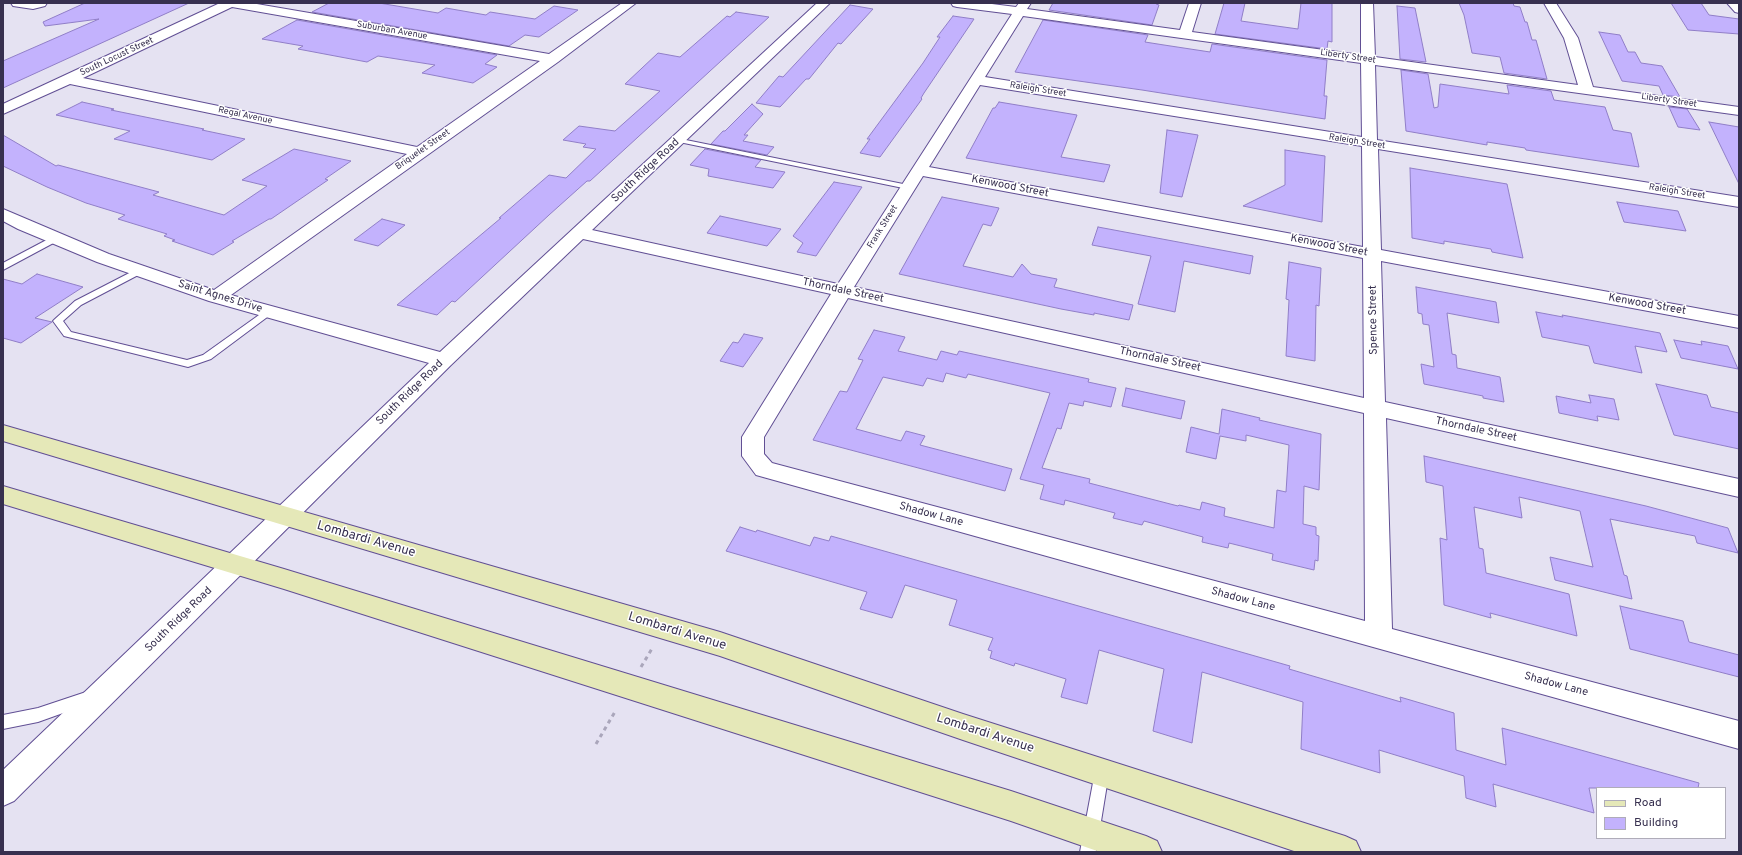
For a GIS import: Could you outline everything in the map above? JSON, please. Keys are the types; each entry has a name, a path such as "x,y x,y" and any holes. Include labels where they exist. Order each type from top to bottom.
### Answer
{"main road":[{"name":"Lombardi Avenue","path":"3,433 720,644 956,725 1345,852"},
{"path":"3,495 235,565 916,776 1090,843 1146,852"}],"street":[{"path":"17,3 34,5 41,3"},
{"name":"Suburban Avenue","path":"230,3 553,59"},
{"name":"South Locust Street","path":"3,110 230,3"},
{"name":"Briquelet Street","path":"216,297 630,3"},
{"name":"South Ridge Road","path":"3,791 444,360 580,234 824,3"},
{"name":"Liberty Street","path":"957,3 1022,7 1185,34 1739,111"},
{"path":"1185,34 1195,3"},
{"name":"Spence Street","path":"1367,3 1379,637"},
{"path":"1550,3 1571,38 1586,90"},
{"path":"1734,3 1739,9"},
{"name":"Frank Street","path":"753,456 753,438 843,290 1022,7"},
{"name":"Regal Avenue","path":"69,79 420,152"},
{"name":"Raleigh Street","path":"976,80 1739,202"},
{"name":"Kenwood Street","path":"918,170 1739,322"},
{"name":"Saint Agnes Drive","path":"3,214 103,258 216,297 444,360"},
{"name":"Thorndale Street","path":"580,234 843,290 1739,488"},
{"name":"Shadow Lane","path":"753,456 764,469 1739,735"}],"lane":[{"path":"679,140 908,187"},
{"path":"3,267 56,238"},
{"path":"140,271 78,303 58,321 68,334 188,364 207,357 268,312"},
{"path":"3,722 38,715 107,689"},
{"path":"1090,843 1102,772"}],"path":[{"path":"641,667 654,645"},
{"path":"596,744 616,710"}],"building":[{"path":"85,3 189,3 3,88 3,61 99,19 45,26 43,22"},
{"path":"329,3 379,3 438,13 446,8 486,15 490,12 535,19 554,6 578,10 539,37 525,35 509,46 312,12"},
{"path":"1053,3 1156,3 1159,5 1152,25 1049,10"},
{"path":"1224,3 1245,3 1241,21 1298,29 1301,3 1332,3 1332,42 1328,41 1327,49 1215,34"},
{"path":"1459,3 1513,3 1514,6 1520,7 1525,22 1527,22 1532,40 1536,40 1547,79 1504,73 1500,57 1472,53 1464,15"},
{"path":"1671,3 1701,3 1709,15 1739,19 1739,34 1688,30"},
{"path":"850,5 873,9 841,44 838,43 809,79 806,79 780,107 756,103 779,76 783,77"},
{"path":"1397,6 1415,8 1426,62 1400,59"},
{"path":"736,12 769,17 590,181 587,181 549,215 455,302 452,301 437,315 397,305 501,218 499,218 549,175 566,178 596,149 583,147 586,144 563,140 579,126 615,131 660,91 625,84 658,53 680,57 727,16 730,17"},
{"path":"953,16 974,19 924,93 921,98 922,99 880,157 860,153 870,139 867,139 923,63 940,37 937,37"},
{"path":"297,20 497,55 485,64 497,67 473,83 422,73 435,65 378,56 367,62 298,49 303,46 262,39"},
{"path":"1043,20 1148,35 1145,42 1210,52 1212,44 1327,60 1324,96 1327,96 1325,119 1142,90 1015,72"},
{"path":"1599,32 1620,35 1628,52 1635,52 1641,63 1662,66 1680,97 1663,95 1659,86 1622,81"},
{"path":"1401,70 1428,74 1434,108 1438,107 1440,84 1509,94 1507,85 1551,91 1554,100 1605,107 1613,130 1631,133 1639,167 1526,150 1525,148 1487,142 1487,145 1406,131"},
{"path":"82,102 114,109 111,110 245,139 212,160 114,139 130,131 56,115"},
{"path":"999,102 1077,115 1061,157 1110,165 1104,182 966,158 993,108 995,108"},
{"path":"752,104 763,114 744,135 748,135 743,141 774,147 767,155 711,144 723,131 725,131"},
{"path":"1669,107 1687,109 1700,130 1678,127"},
{"path":"1709,122 1739,127 1739,184"},
{"path":"1167,130 1198,135 1182,197 1160,193"},
{"path":"3,135 56,166 58,165 159,192 153,195 224,215 267,186 242,180 294,149 351,161 325,179 328,180 271,219 232,241 234,242 213,255 172,241 175,240 164,236 167,234 118,219 125,215 86,203 47,187 3,166"},
{"path":"705,149 761,160 755,167 785,172 773,188 708,176 709,169 690,165"},
{"path":"1285,150 1325,156 1322,222 1243,206 1285,185"},
{"path":"1410,168 1507,184 1523,258 1492,252 1491,249 1444,241 1444,244 1412,238"},
{"path":"834,182 862,187 816,256 797,252 803,243 793,236"},
{"path":"942,197 999,208 991,226 983,224 963,266 1013,277 1022,264 1031,274 1057,279 1054,287 1133,305 1129,320 1094,313 1094,315 1061,309 899,274"},
{"path":"1617,202 1678,211 1686,231 1624,222"},
{"path":"720,216 781,229 767,246 707,233"},
{"path":"382,219 405,225 378,246 354,240"},
{"path":"1098,227 1253,256 1250,274 1184,261 1175,312 1138,304 1151,256 1092,245"},
{"path":"1289,262 1321,268 1319,306 1316,305 1315,361 1286,356 1289,300 1286,299"},
{"path":"37,274 83,287 35,318 52,322 21,343 3,338 3,279 22,284"},
{"path":"1416,287 1496,302 1499,323 1447,313 1452,354 1456,355 1457,368 1500,377 1504,402 1483,398 1483,396 1424,384 1421,364 1434,367 1429,325 1423,324 1422,314 1418,313"},
{"path":"1536,312 1563,317 1562,315 1660,333 1667,352 1635,346 1642,373 1594,363 1589,346 1542,337"},
{"path":"874,330 905,337 898,351 937,360 941,351 957,355 959,351 1089,379 1088,382 1116,388 1111,407 1084,401 1083,406 1069,403 1061,429 1057,428 1042,468 1090,479 1089,483 1178,506 1200,510 1202,502 1225,508 1224,516 1274,528 1277,490 1286,492 1289,445 1246,435 1246,441 1220,436 1216,459 1186,452 1191,427 1219,434 1222,409 1260,418 1259,420 1321,434 1319,490 1304,486 1303,524 1316,527 1316,535 1319,536 1318,561 1315,560 1314,570 1272,560 1273,554 1229,543 1228,548 1202,542 1203,537 1144,521 1142,525 1113,518 1115,513 1065,500 1064,505 1040,499 1044,485 1020,479 1050,393 968,374 966,378 946,373 943,382 927,378 923,386 883,377 856,429 901,441 906,431 925,436 920,445 1012,469 1005,491 813,440 840,391 847,392 863,360 858,359"},
{"path":"744,334 763,338 743,367 720,361 733,342 738,343"},
{"path":"1674,340 1702,345 1701,341 1728,346 1738,369 1681,358"},
{"path":"1656,384 1707,395 1711,407 1739,413 1739,449 1674,435"},
{"path":"1126,388 1185,401 1181,419 1122,406"},
{"path":"1589,395 1614,399 1619,420 1597,416 1598,421 1559,413 1556,396 1591,403"},
{"path":"1424,456 1646,506 1728,528 1738,553 1697,543 1695,536 1610,519 1624,575 1627,576 1632,599 1555,580 1550,557 1593,567 1580,511 1519,497 1522,518 1474,507 1479,548 1483,549 1486,573 1569,594 1577,636 1490,613 1491,618 1444,605 1440,538 1447,540 1443,486 1426,482"},
{"path":"740,527 756,532 757,530 810,546 814,537 829,541 831,536 1290,666 1289,669 1401,702 1400,697 1454,713 1456,750 1506,765 1502,728 1699,783 1698,787 1589,788 1594,813 1493,784 1496,807 1466,798 1464,776 1379,750 1380,773 1301,749 1303,702 1202,672 1192,743 1153,731 1164,669 1099,650 1087,704 1061,697 1066,679 1015,663 1014,666 990,658 992,651 988,650 993,638 949,625 957,600 905,585 892,618 860,609 867,592 726,551"},
{"path":"1620,606 1683,621 1689,642 1739,655 1739,677 1630,649"}]}
